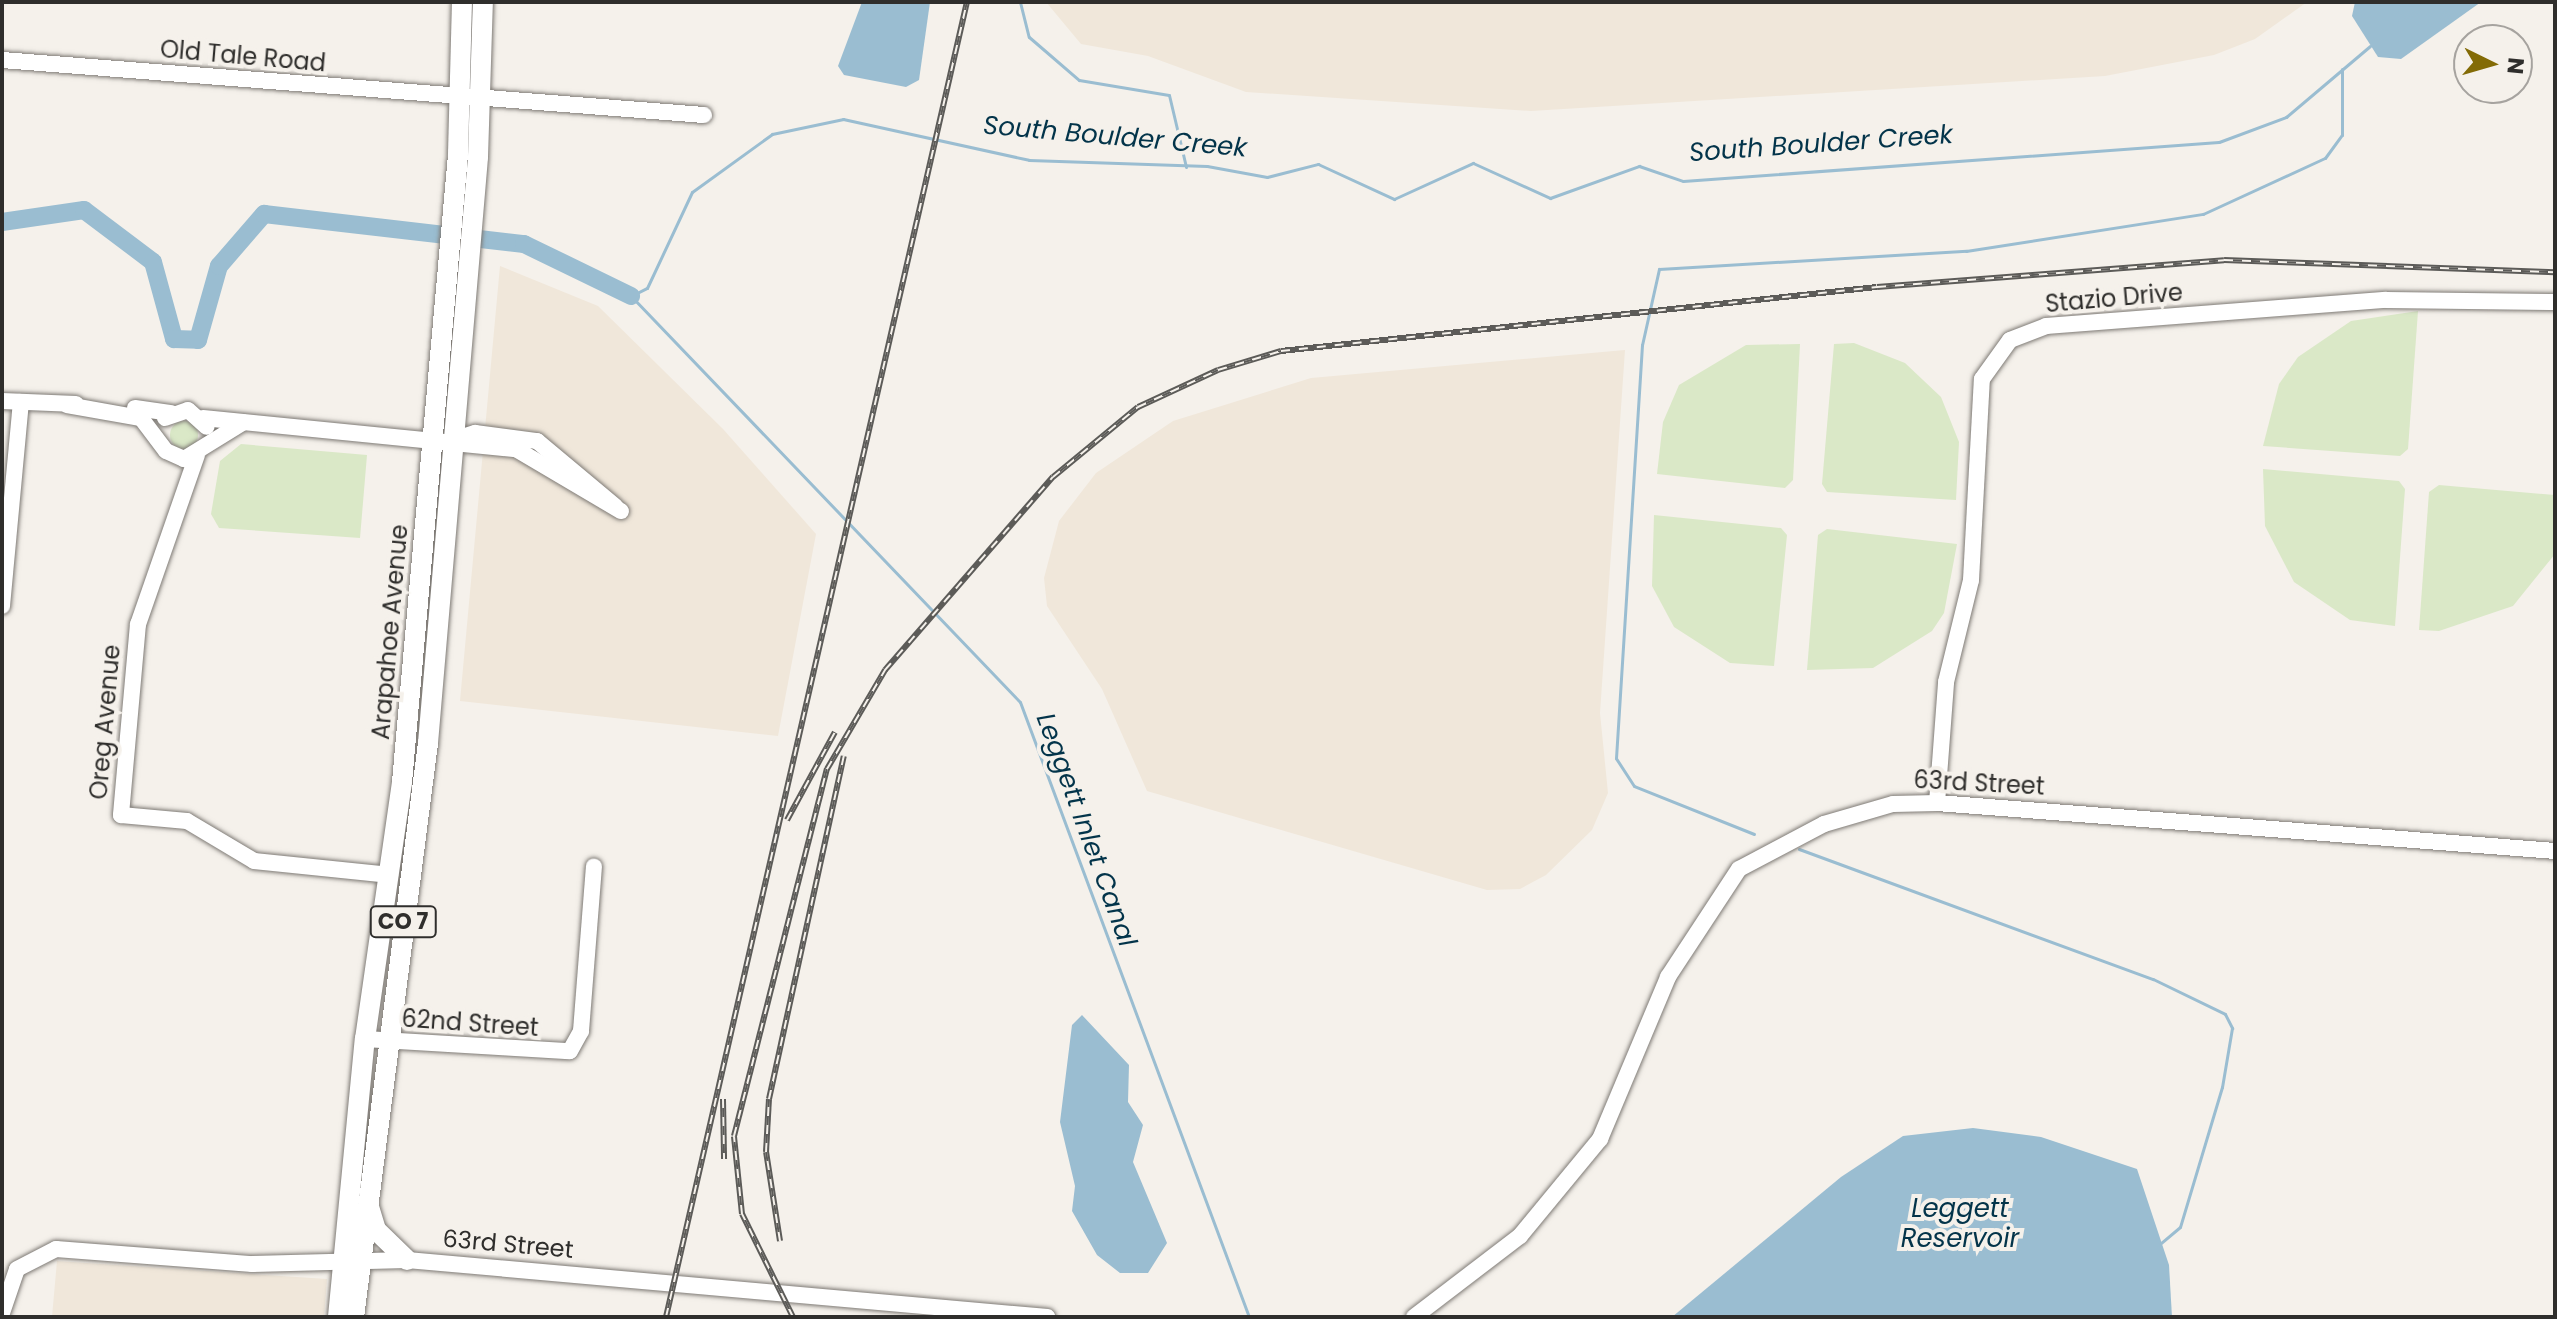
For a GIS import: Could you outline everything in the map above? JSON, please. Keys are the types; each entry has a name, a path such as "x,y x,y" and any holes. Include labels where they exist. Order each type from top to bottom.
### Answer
{"main road":[{"name":"Arapahoe Avenue","path":"462,2 471,96"},
{"name":"Arapahoe Avenue","path":"352,1264 368,1204 375,1040 426,759 470,255 464,206 471,96 483,2"},
{"name":"Arapahoe Avenue","path":"352,1264 449,256 464,206"},
{"path":"368,1204 376,1230 407,1260"},
{"name":"CO 7","path":"338,1317 352,1264"},
{"name":"CO 7","path":"352,1264 354,1317"}],"street":[{"name":"Old Tale Road","path":"2,60 704,115"},
{"name":"Stazio Drive","path":"1937,803 1946,682 1971,580 1982,379 2010,340 2046,326 2386,300 2555,302"},
{"path":"2,401 454,439 528,452 621,511 548,446 493,435 454,439"},
{"path":"2,606 21,402"},
{"path":"67,405 134,415 160,439 171,455 184,506"},
{"path":"160,439 172,413"},
{"path":"184,506 202,449 203,418"},
{"path":"171,455 202,449 248,420"},
{"name":"Oreg Avenue","path":"184,506 138,624 121,815 187,821 254,861 390,875"},
{"name":"63rd Street","path":"1414,1317 1520,1236 1600,1139 1668,977 1739,869 1859,812 1937,803 2555,851"},
{"name":"62nd Street","path":"375,1040 570,1051 581,1031 594,867"},
{"name":"63rd Street","path":"2,1313 17,1269 56,1249 352,1264 407,1260 1047,1317"}],"shaded area":[{"path":"1046,2 2307,2 2255,39 2214,55 2105,76 1531,111 1246,92 1148,56 1081,44"},
{"path":"500,266 598,306 723,429 816,534 778,736 460,701"},
{"path":"1625,350 1600,713 1608,793 1592,830 1546,875 1520,889 1487,890 1147,791 1102,689 1047,606 1044,578 1059,521 1096,473 1173,421 1311,378"},
{"path":"57,1261 327,1279 324,1317 52,1317"}],"green space":[{"path":"2418,311 2408,449 2400,456 2263,446 2279,384 2298,357 2351,321"},
{"path":"1854,343 1905,363 1941,397 1959,442 1956,500 1827,492 1822,484 1834,344"},
{"path":"1800,344 1793,480 1785,488 1657,474 1663,422 1679,385 1746,345"},
{"path":"184,421 194,425 198,435 194,445 184,449 174,445 170,435 174,425"},
{"path":"241,444 367,455 360,538 219,528 211,514 220,461"},
{"path":"2263,469 2399,481 2405,489 2395,626 2350,620 2294,582 2265,526"},
{"path":"2439,485 2555,495 2555,554 2513,606 2439,631 2419,630 2429,492"},
{"path":"1654,515 1781,528 1787,535 1774,666 1730,663 1674,627 1652,586"},
{"path":"1827,529 1957,544 1944,613 1932,631 1873,668 1807,670 1818,535"}],"water":[{"path":"862,2 930,2 919,80 906,87 844,75 838,66"},
{"path":"2355,2 2481,2 2401,59 2378,57 2352,16"},
{"path":"1082,1015 1129,1065 1128,1102 1143,1125 1133,1162 1167,1243 1148,1273 1120,1273 1097,1255 1072,1211 1075,1186 1060,1122 1072,1025"},
{"name":"Leggett Reservoir","path":"1973,1128 2041,1137 2137,1169 2169,1265 2172,1317 1672,1317 1841,1177 1903,1136"}],"waterway":[{"path":"1020,2 1029,37 1079,80 1169,95 1186,167"},
{"name":"South Boulder Creek","path":"1249,1317 1020,702 631,296 647,288 692,192 772,134 843,119 1029,160 1207,166 1267,177 1318,164 1394,199 1473,163 1550,198 1639,166 1683,181 2219,142 2286,117 2370,46"},
{"path":"1754,834 1634,786 1616,758 1642,345 1659,269 1966,251 2203,214 2325,158 2342,135 2342,69"},
{"name":"South Boulder Creek","path":"2,222 84,210 153,262 174,339 198,340 219,266 264,214 524,244 631,296"},
{"path":"1799,849 2153,979 2225,1014 2232,1028 2222,1087 2180,1227 2161,1243"}],"railway":[{"path":"666,1317 967,2"},
{"path":"793,1317 742,1214 734,1136 827,769 885,670 1053,477 1138,407 1218,370 1281,351 1877,287 2224,260 2555,272"},
{"path":"787,820 835,732"},
{"path":"780,1241 766,1152 769,1099 844,756"},
{"path":"723,1099 724,1159"}],"water label":[{"name":"Leggett Inlet Canal","path":"1086,830"}]}
